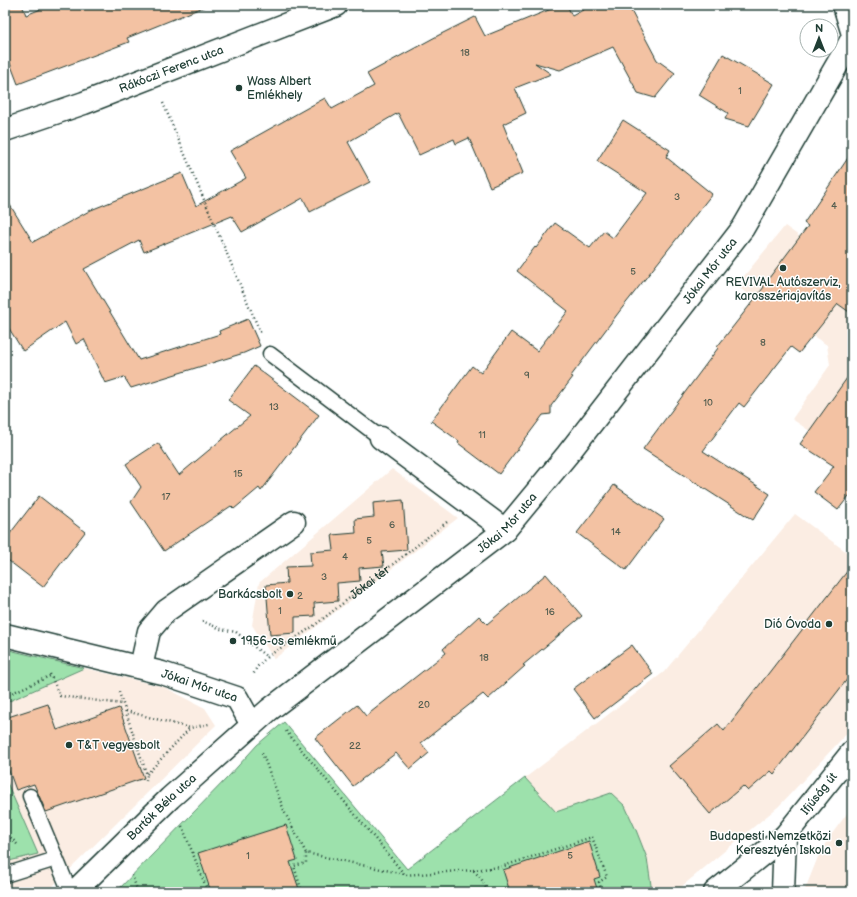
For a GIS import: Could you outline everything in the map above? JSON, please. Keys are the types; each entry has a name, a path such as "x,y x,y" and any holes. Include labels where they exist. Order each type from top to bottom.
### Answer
{"street":[{"name":"Rákóczi Ferenc utca","path":"5,130 152,78 336,5"},
{"path":"844,5 852,31"},
{"name":"Jókai Mór utca","path":"5,635 141,667 237,698 252,724 505,530 567,455 743,228 852,39"},
{"path":"381,438 505,530"},
{"path":"141,667 149,631 166,611 294,522"},
{"name":"Bartók Béla utca","path":"74,892 170,798 252,724"},
{"name":"Ifjúság út","path":"715,892 785,836 852,752"},
{"path":"783,892 785,836"}],"lane":[{"path":"270,354 381,438"},
{"path":"30,796 70,892"},
{"path":"5,875 56,859"}],"path":[{"path":"152,78 270,354"},
{"name":"Jókai tér","path":"237,698 249,686 257,667 267,657 315,625 470,504"},
{"path":"183,599 201,620 222,629 236,632 267,657"},
{"path":"34,642 60,696 123,704"},
{"path":"108,659 147,775 146,782"},
{"path":"5,696 51,676"},
{"path":"269,710 405,875"},
{"path":"126,711 190,728 211,724"},
{"path":"252,724 285,813 306,853 306,863 294,866 302,892"},
{"path":"147,775 190,728"},
{"path":"170,798 209,892 215,892"},
{"path":"306,853 405,875 501,867 592,837 607,877 599,882 602,892"},
{"path":"473,870 481,878 488,892"}],"shaded area":[{"path":"785,226 852,274 852,439 842,453 792,419 830,365 827,345 736,286"},
{"path":"392,469 458,518 274,659 252,625 259,583"},
{"path":"795,514 852,556 852,728 779,806 675,892 652,892 647,858 625,806 556,812 525,778 664,672"},
{"path":"84,668 164,687 205,708 216,725 47,892 5,892 5,862 38,854 5,778 5,703"},
{"name":"Budapesti Nemzetközi Keresztyén Iskola","path":"852,807 852,892 804,892 820,852"}],"green space":[{"path":"5,649 84,668 5,703"},
{"path":"284,722 407,869 525,778 556,812 611,793 625,806 636,830 647,858 652,892 116,892 229,776 257,745"},
{"path":"5,778 38,854 5,862"}],"building":[{"path":"5,5 22,5 26,15 51,5 206,6 127,38 129,42 18,84 5,50"},
{"path":"561,5 567,5 572,16 592,5 628,5 657,60 675,73 655,98 638,93 613,47 560,70 535,63 551,74 515,88 526,113 503,124 523,173 490,187 469,138 456,144 454,139 419,155 398,113 348,142 370,182 310,212 303,198 242,232 232,216 144,252 139,240 84,269 139,360 220,334 219,331 248,319 260,346 244,353 131,388 124,377 105,383 84,339 76,344 65,322 23,351 5,322 5,197 33,242 91,210 182,173 196,206 246,178 230,151 325,98 332,109 374,86 367,74 475,17 485,36"},
{"path":"723,54 774,84 749,126 725,119 728,113 699,95"},
{"path":"623,120 670,150 666,157 712,194 619,312 571,376 573,377 551,406 551,414 543,415 499,474 458,443 459,441 431,421 472,366 481,373 511,332 537,351 568,311 517,271 555,223 590,248 604,231 613,238 647,193 597,161"},
{"path":"852,152 852,314 838,304 799,353 791,347 744,407 739,403 703,451 770,494 753,520 643,449 808,226 804,223"},
{"path":"254,366 319,415 261,491 259,488 234,509 231,506 164,551 131,502 141,487 126,464 158,443 179,475 250,416 228,400"},
{"path":"852,371 852,492 838,510 814,492 834,466 800,444"},
{"path":"614,485 664,519 626,570 577,533"},
{"path":"39,496 85,532 43,587 5,558 5,540"},
{"path":"403,500 407,550 382,552 384,566 359,568 360,581 337,583 338,601 314,603 315,616 295,617 295,633 270,635 266,585 287,583 286,567 311,566 310,552 334,550 332,535 356,533 355,519 374,517 373,503"},
{"name":"Dió Óvoda","path":"852,565 852,673 774,774 771,771 748,791 743,786 710,814 669,766 718,724 724,731"},
{"path":"546,574 582,616 523,665 525,666 488,699 483,694 421,743 429,753 410,769 396,753 353,786 315,738 357,705 366,716 446,653 443,649 479,616 487,624"},
{"path":"632,645 653,674 595,718 573,689"},
{"name":"T&T vegyesbolt","path":"48,704 57,730 119,708 144,778 46,812 34,784 16,790 5,760 5,718"},
{"path":"286,825 297,860 290,862 300,892 211,892 198,853"},
{"path":"589,841 600,877 594,879 598,892 510,892 503,870"}],"place":[{"name":"Wass Albert Emlékhely","path":"239,88"},
{"name":"REVIVAL Autószerviz, karosszériajavítás","path":"783,268"},
{"name":"Barkácsbolt","path":"290,594"},
{"name":"Dió Óvoda","path":"829,624"},
{"name":"1956-os emlékmű","path":"233,641"},
{"name":"T&T vegyesbolt","path":"69,745"},
{"name":"Budapesti Nemzetközi Keresztyén Iskola","path":"839,843"}]}
